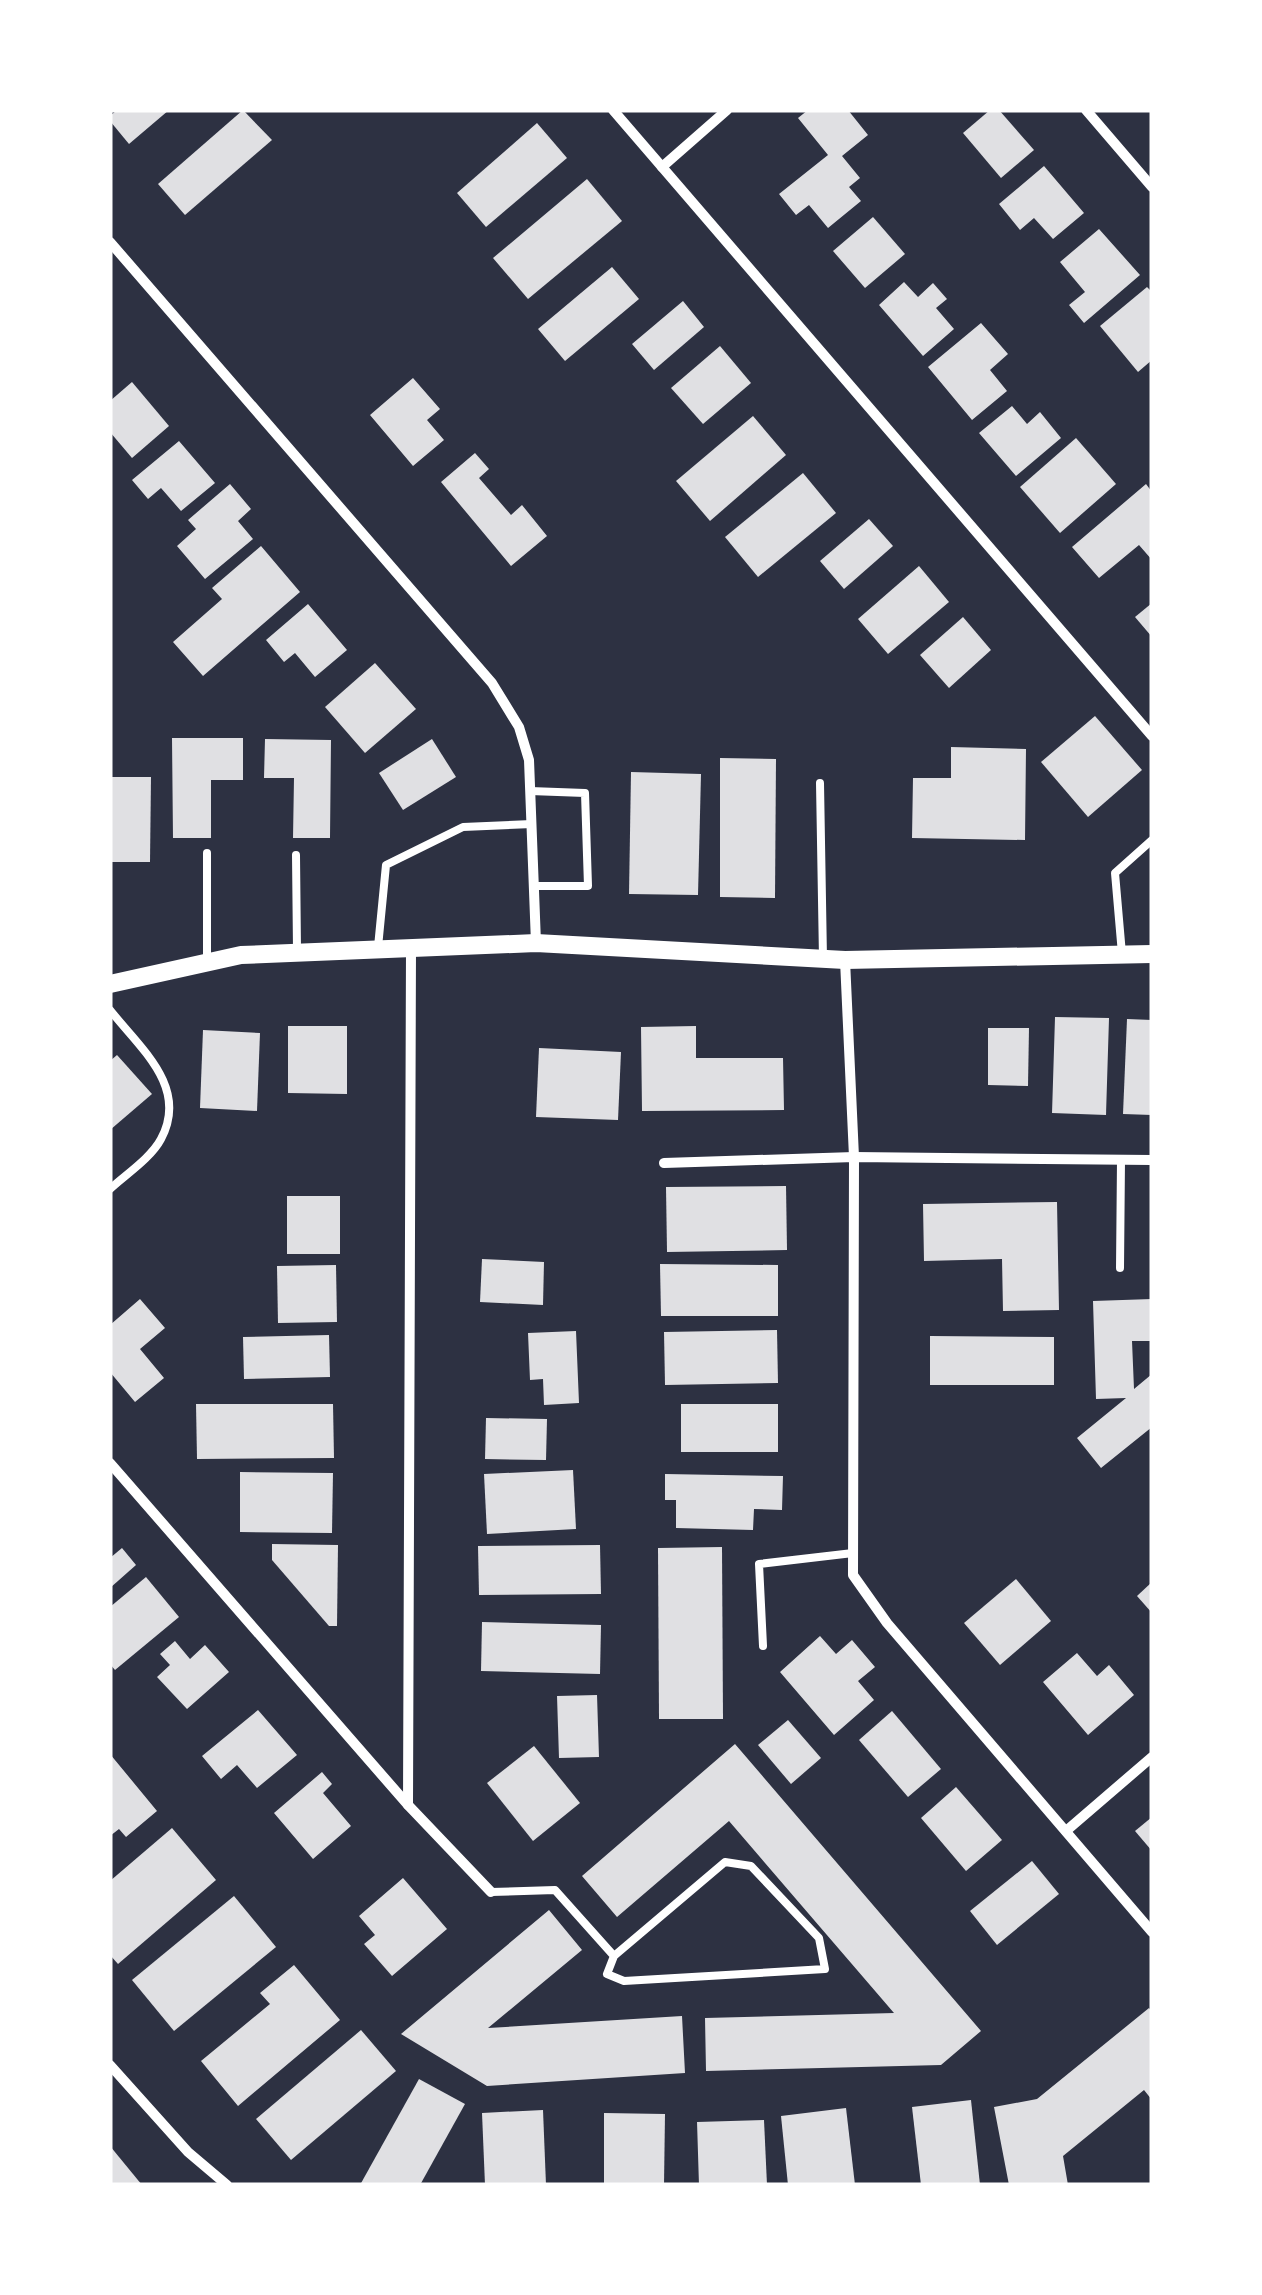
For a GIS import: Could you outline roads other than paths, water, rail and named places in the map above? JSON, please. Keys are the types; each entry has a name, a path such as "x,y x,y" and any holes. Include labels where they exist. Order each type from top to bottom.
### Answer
{"street":[{"path":"613,110 1150,730"},
{"path":"662,167 727,110"},
{"path":"1086,110 1152,187"},
{"path":"110,242 492,683 519,727 529,760 536,944"},
{"path":"111,981 241,955 536,944 845,960 1152,954"},
{"path":"408,1805 411,950"},
{"path":"845,960 854,1157 854,1576 886,1623 1152,1932"},
{"path":"664,1164 854,1157 1152,1160"},
{"path":"110,1463 408,1805 491,1892"},
{"path":"1066,1831 1152,1758"},
{"path":"110,2064 188,2152 227,2185"}],"lane":[{"path":"820,782 823,959"},
{"path":"530,791 585,793 588,886 534,886"},
{"path":"378,951 386,865 463,827 532,824"},
{"path":"1122,954 1115,873 1152,840"},
{"path":"207,853 207,962"},
{"path":"296,854 297,954"},
{"path":"110,1010 164,1079 172,1108 160,1142 110,1189"},
{"path":"1120,1268 1121,1160"},
{"path":"763,1646 759,1564 853,1554"},
{"path":"725,1862 751,1866 819,1938 825,1969 624,1982 607,1974 614,1956 725,1862"},
{"path":"491,1892 555,1890 614,1956"}]}
